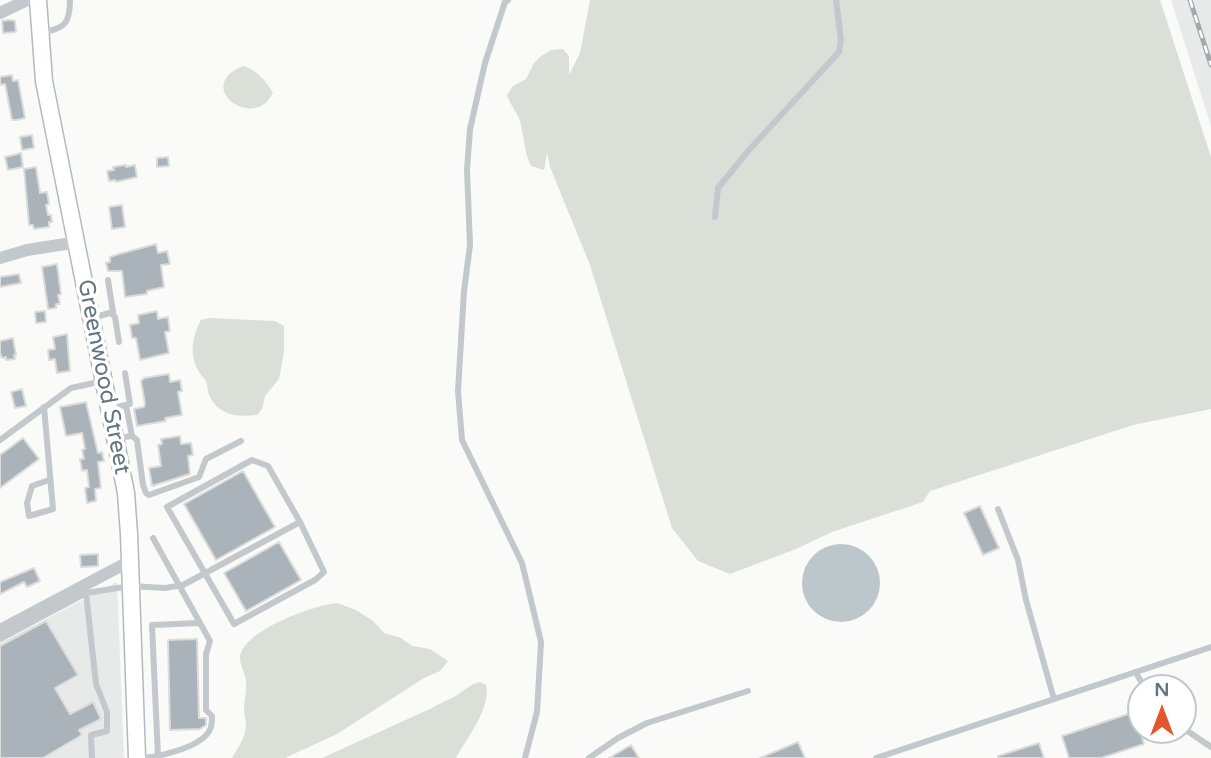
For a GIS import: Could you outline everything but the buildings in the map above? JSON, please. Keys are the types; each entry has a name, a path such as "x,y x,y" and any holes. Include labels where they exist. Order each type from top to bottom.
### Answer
{"main road":[{"name":"Greenwood Street","path":"38,0 44,81 78,242 127,504 137,758"}],"street":[{"path":"0,13 27,0"},
{"path":"0,258 27,250 78,242"},
{"path":"0,630 130,561"}],"lane":[{"path":"39,34 58,30 65,25 70,0"},
{"path":"508,0 505,2 485,63 470,129 467,170 470,245 464,291 458,391 462,440 522,563 541,642 537,712 525,758"},
{"path":"715,217 718,188 839,51 841,40 836,0"},
{"path":"92,318 111,313 114,308 108,280"},
{"path":"111,313 115,317 119,342"},
{"path":"110,408 130,404 125,373"},
{"path":"0,440 71,388 104,381"},
{"path":"126,405 132,436 137,440 144,489 149,495 199,477 206,459 241,441"},
{"path":"44,407 53,509 29,516 27,503 32,486 50,480"},
{"path":"116,438 132,436"},
{"path":"252,460 268,466 300,522 324,572 315,580 234,624 167,507 252,460"},
{"path":"998,509 1018,560 1026,600 1054,699"},
{"path":"0,639 86,593 130,586 178,586 300,522"},
{"path":"143,758 166,756 203,739 211,727 212,716 206,710 206,654 210,641 153,538"},
{"path":"86,593 96,684 107,712 107,731 91,736 92,758"},
{"path":"158,757 152,625 200,623"},
{"path":"876,758 1211,647"},
{"path":"589,758 618,738 648,723 747,691"}],"shaded area":[{"path":"590,0 1160,0 1211,157 1211,409 1133,425 930,491 923,502 832,532 730,574 698,561 672,528 590,265 550,167 547,153 544,170 531,166 520,121 507,95 513,86 526,79 534,63 551,50 563,49 569,56 569,75 580,53"},
{"path":"1171,0 1211,0 1211,126"},
{"path":"243,66 260,76 273,93 264,104 254,108 242,107 232,102 225,94 224,85 229,75"},
{"path":"210,318 275,321 284,326 284,352 279,379 265,396 262,409 257,415 243,416 224,412 209,395 206,381 196,366 193,346 201,320"},
{"path":"841,544 856,547 869,555 877,568 880,583 877,598 869,611 856,619 841,622 826,619 813,611 805,598 802,583 805,568 813,555 826,547"},
{"path":"117,582 124,758 0,758 0,643"},
{"path":"337,603 356,610 373,621 384,633 401,638 412,646 430,649 448,661 440,671 424,678 337,734 285,758 232,758 246,728 246,680 240,658 244,648 252,638 280,621"},
{"path":"480,682 486,685 487,694 482,713 456,758 322,758 432,708"}],"railway":[{"path":"1190,0 1211,65"}]}
